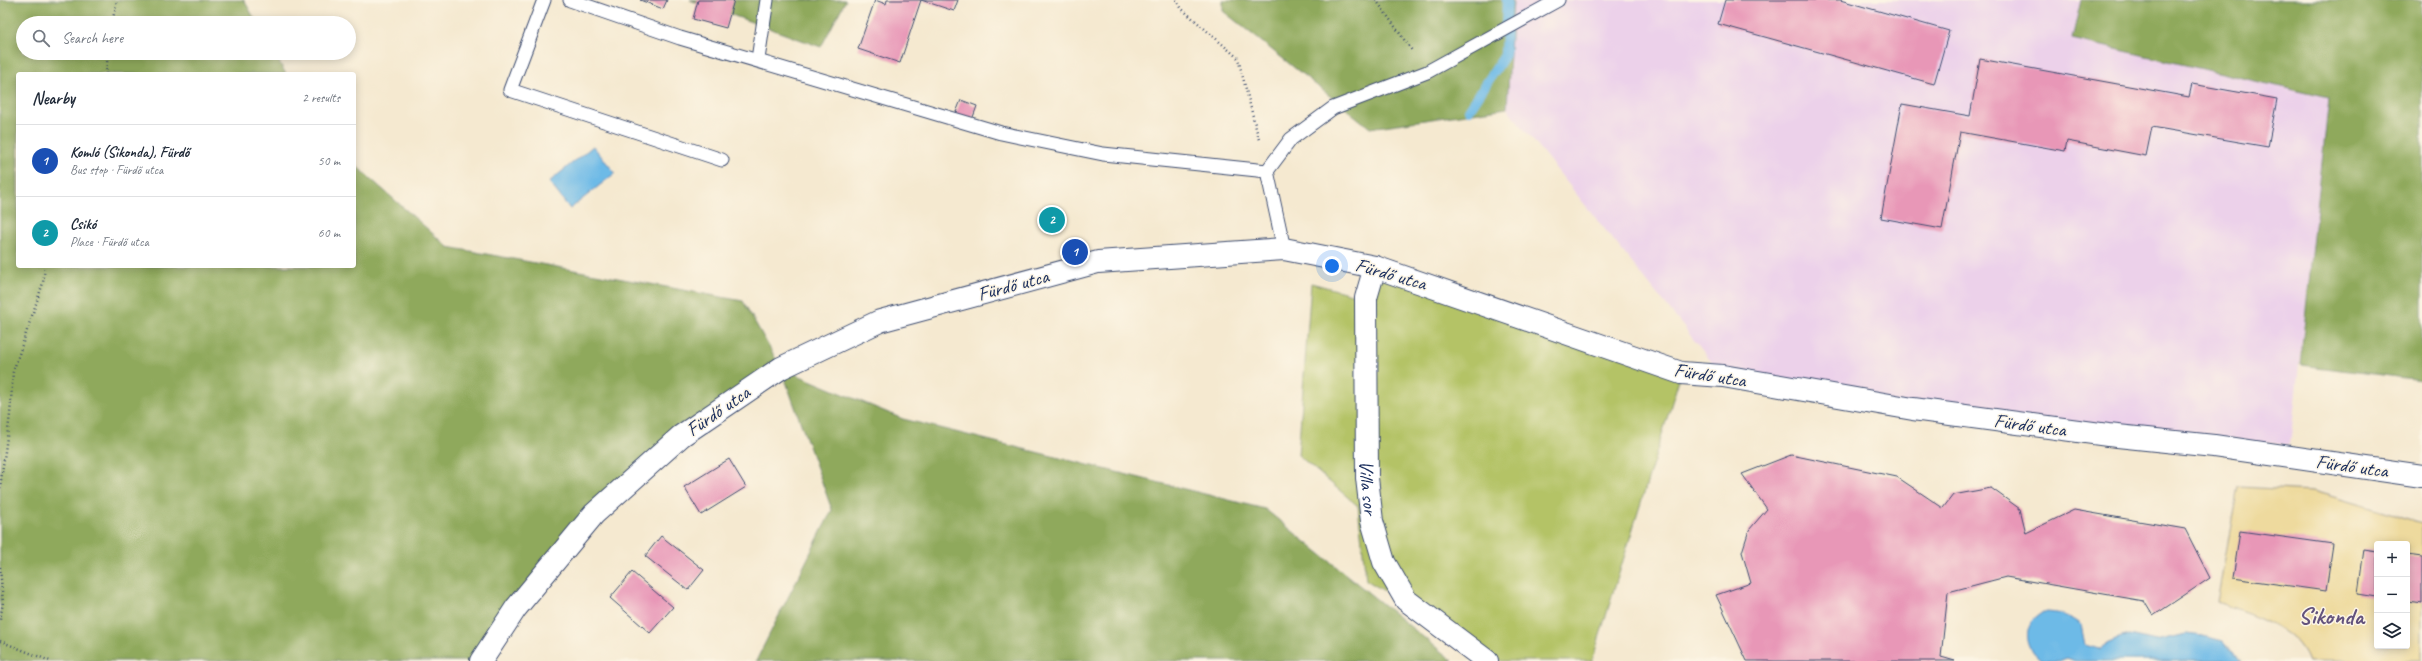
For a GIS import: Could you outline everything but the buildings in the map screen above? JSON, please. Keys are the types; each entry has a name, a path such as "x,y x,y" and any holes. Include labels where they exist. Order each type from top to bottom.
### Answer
{"street":[{"name":"Fürdő utca","path":"481,661 516,608 594,514 681,436 780,368 880,321 1098,262 1284,249 1375,267 1681,373 1722,376 1913,409 2108,435 2214,446 2422,476"},
{"name":"Villa sor","path":"1375,267 1366,298 1367,478 1372,521 1384,562 1406,600 1487,661"}],"lane":[{"path":"544,0 510,90 722,160"},
{"path":"570,0 680,38 758,59 1001,133 1103,154 1267,171"},
{"path":"758,59 767,0"},
{"path":"1284,249 1267,171 1291,139 1333,108 1427,72 1558,0"}],"path":[{"path":"114,16 117,0"},
{"path":"1176,0 1182,9 1238,58 1267,171"},
{"path":"1376,0 1427,72"},
{"path":"106,72 107,60"},
{"path":"0,488 10,415 13,372 43,283 45,268"},
{"path":"0,567 3,602 0,620"},
{"path":"0,641 50,661"}],"shaded area":[{"path":"1513,0 2081,0 2072,39 2329,98 2290,445 1913,409 1723,376 1507,108"}],"green space":[{"path":"0,0 244,0 253,16 16,16 16,60 278,60 285,72 16,72 16,268 356,268 356,166 448,247 743,301 781,368 594,514 481,661 0,661"},
{"path":"690,0 846,0 821,47"},
{"path":"1223,0 1513,0 1507,108 1370,128 1223,11"},
{"path":"2081,0 2422,0 2422,380 2300,365 2329,98 2072,39"},
{"path":"1375,267 1681,373 1592,661 1501,661 1366,580 1358,506 1298,455 1311,283 1366,298"},
{"path":"781,368 903,419 1265,509 1453,661 756,661 832,510"}],"sand":[{"path":"2238,487 2313,491 2422,523 2422,661 2308,661 2302,649 2293,638 2270,622 2217,602"}],"water":[{"path":"593,146 615,173 570,209 549,182"},
{"path":"2044,612 2059,614 2077,622 2081,625 2085,645 2099,649 2111,641 2129,635 2156,641 2185,634 2204,636 2223,641 2241,661 2075,661 2067,658 2059,661 2043,661 2034,654 2031,649 2028,633 2032,622"}],"waterway":[{"path":"1469,110 1505,55 1507,0"}],"place":[{"name":"Csikó","path":"1052,220"},
{"name":"Komló (Sikonda), Fürdő","path":"1075,252"}],"district":[{"name":"Sikonda","path":"2331,616"}]}
